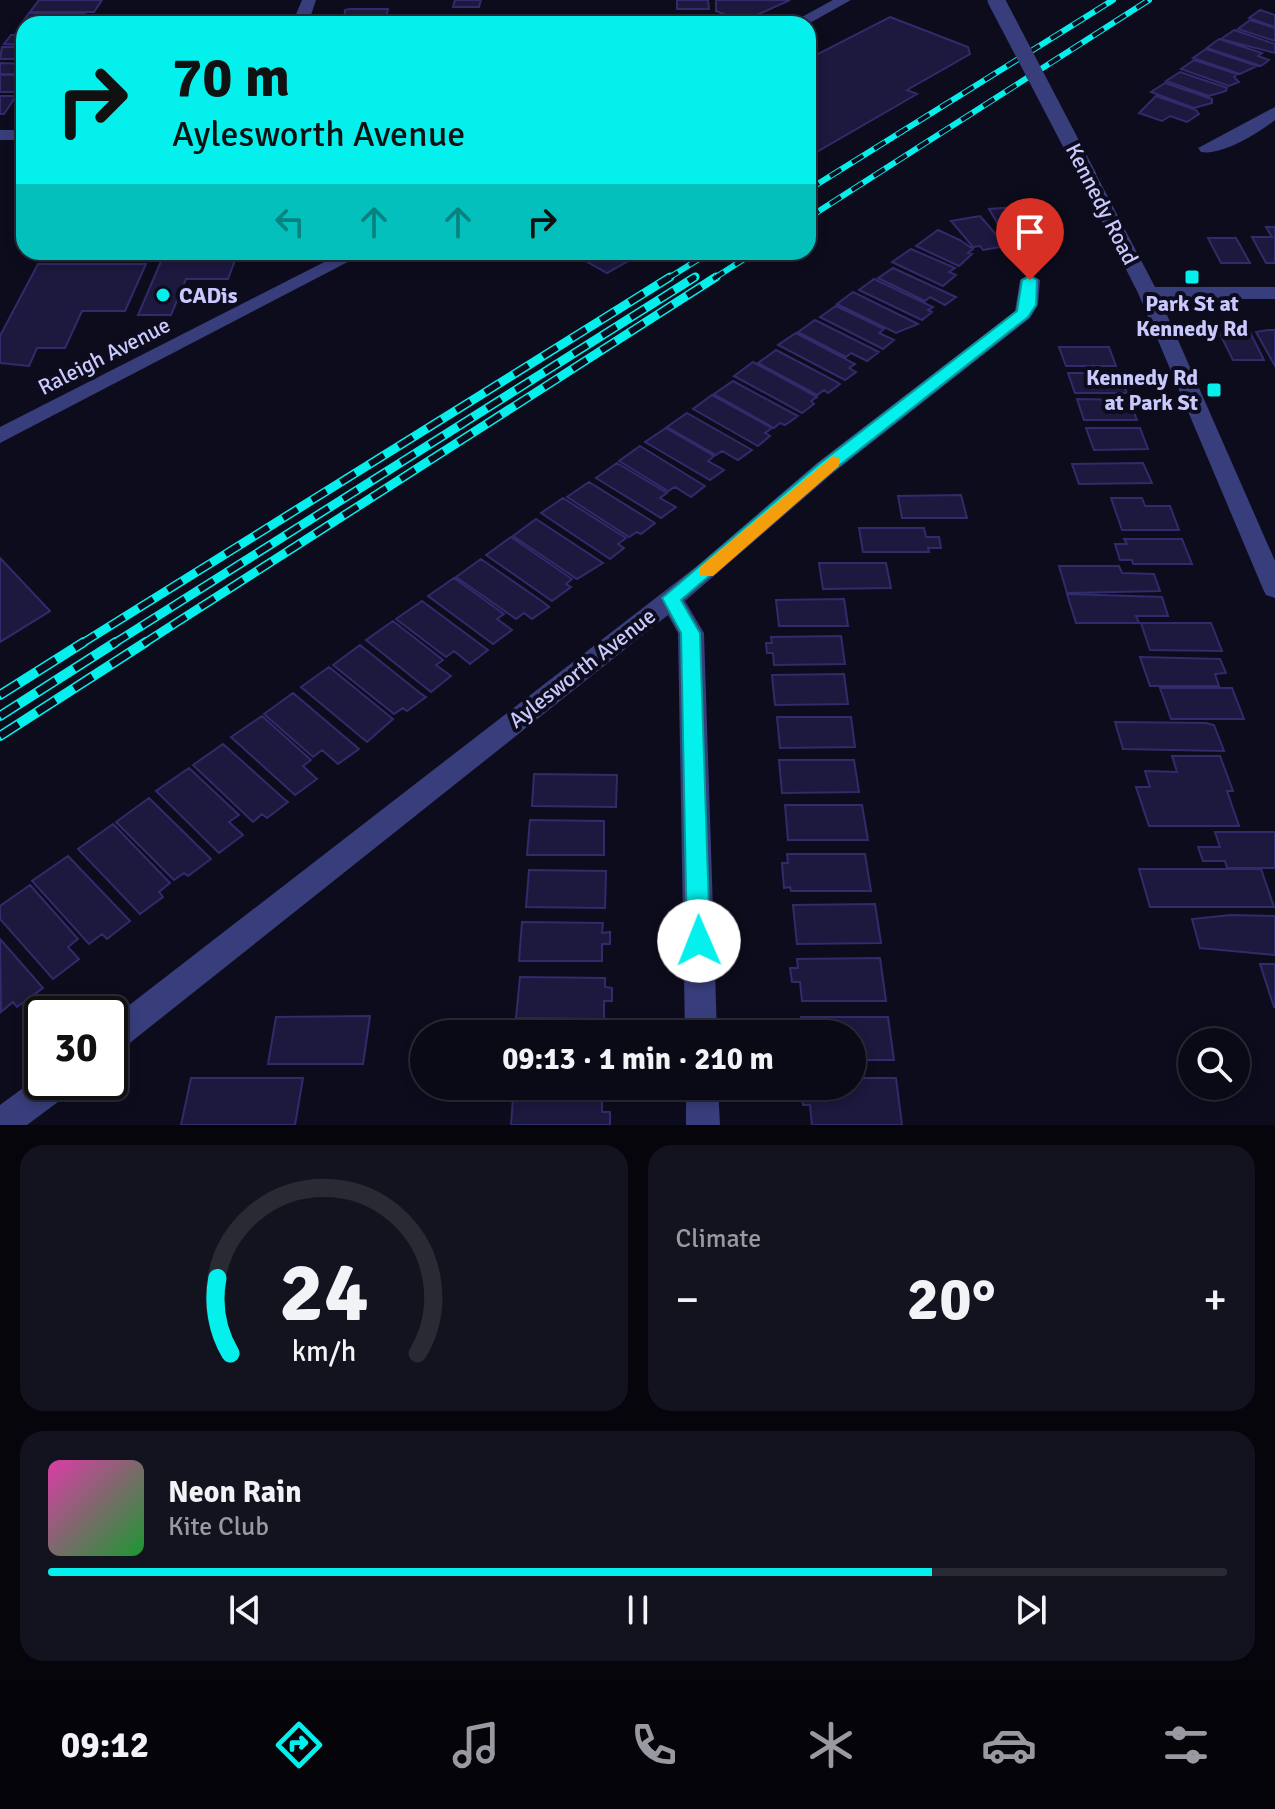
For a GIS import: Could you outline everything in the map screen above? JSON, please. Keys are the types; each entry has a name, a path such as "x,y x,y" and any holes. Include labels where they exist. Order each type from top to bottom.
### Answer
{"street":[{"path":"813,16 844,0"},
{"name":"Kennedy Road","path":"996,0 1148,293 1275,589"},
{"path":"1207,148 1257,126 1275,112"},
{"name":"Raleigh Avenue","path":"0,436 342,260"},
{"name":"Aylesworth Avenue","path":"128,1025 671,598 825,468 1023,314 1028,305 1030,280"},
{"path":"1148,293 1275,293"},
{"path":"671,598 691,633 701,1020"},
{"path":"0,1125 34,1100"},
{"path":"702,1100 703,1125"}],"building":[{"path":"39,0 102,0 94,12 30,12"},
{"path":"455,0 481,0 479,7 453,7"},
{"path":"677,0 708,0 709,9 677,9"},
{"path":"716,0 790,0 755,16 721,16 724,14 716,11"},
{"path":"388,9 386,16 345,16 345,10"},
{"path":"1260,10 1275,15 1275,27 1249,18"},
{"path":"29,13 85,13 83,16 27,16"},
{"path":"890,17 968,47 970,54 907,90 917,94 816,152 816,55"},
{"path":"1250,20 1275,28 1275,41 1238,29"},
{"path":"1234,30 1275,44 1275,53 1221,39"},
{"path":"11,35 16,35 16,45 4,44"},
{"path":"1219,39 1262,53 1258,56 1269,60 1261,66 1207,48"},
{"path":"2,47 16,47 16,59 0,59"},
{"path":"1206,49 1257,66 1240,74 1193,58"},
{"path":"1194,60 1237,74 1234,77 1239,82 1229,86 1181,69"},
{"path":"0,63 16,64 16,74 0,74"},
{"path":"1180,72 1227,88 1226,91 1209,96 1166,81"},
{"path":"0,75 16,75 16,92 0,92"},
{"path":"1165,83 1212,99 1212,103 1194,108 1151,92"},
{"path":"0,96 16,96 4,114 0,114"},
{"path":"1156,96 1196,110 1199,114 1187,122 1170,116 1162,121 1139,113"},
{"path":"1019,207 1036,234 1029,235 1033,241 1009,243 989,209"},
{"path":"980,216 1006,246 983,250 980,246 973,247 951,221"},
{"path":"1266,227 1275,227 1275,263 1266,263 1252,237 1272,237"},
{"path":"938,230 973,249 968,253 972,254 959,266 916,246"},
{"path":"1208,238 1236,238 1250,263 1221,263"},
{"path":"911,249 955,268 949,272 956,275 943,286 892,262"},
{"name":"CADis","path":"162,260 235,260 228,279 186,279 171,315 138,315"},
{"path":"584,260 630,260 607,273"},
{"path":"38,264 146,264 125,311 82,311 65,348 37,348 29,366 0,363 0,336"},
{"path":"893,268 956,297 945,305 930,297 925,301 878,278"},
{"path":"874,279 933,307 928,310 932,312 922,320 859,290"},
{"path":"853,292 918,324 896,333 837,304"},
{"path":"836,306 884,329 879,333 894,340 883,349 820,317"},
{"path":"815,320 879,352 867,361 851,353 846,357 798,332"},
{"path":"1218,330 1249,330 1264,360 1233,360"},
{"path":"1275,330 1275,366 1256,332"},
{"path":"796,333 855,364 849,368 856,372 845,380 778,345"},
{"path":"1059,347 1109,347 1116,366 1066,366"},
{"path":"776,350 840,384 828,393 824,390 817,395 758,363"},
{"path":"753,362 817,397 811,401 814,404 802,413 734,376"},
{"path":"1068,373 1119,373 1127,393 1075,393"},
{"path":"733,381 798,416 774,428 714,394"},
{"path":"712,395 772,428 765,433 770,436 758,446 693,409"},
{"path":"1077,399 1129,400 1137,420 1084,420"},
{"path":"687,413 752,450 738,460 722,451 716,455 667,427"},
{"path":"666,428 714,456 708,461 724,470 710,480 645,442"},
{"path":"1086,428 1140,428 1148,449 1094,450"},
{"path":"640,446 705,486 691,497 675,487 668,491 619,461"},
{"path":"617,463 667,493 660,498 676,507 661,518 596,478"},
{"path":"1143,463 1152,483 1079,484 1072,464"},
{"path":"589,482 655,523 641,534 637,532 629,537 567,497"},
{"path":"961,495 967,518 902,518 898,496"},
{"path":"563,498 626,538 618,544 624,548 610,559 541,513"},
{"path":"1111,498 1142,498 1145,506 1170,506 1179,530 1122,530"},
{"path":"536,519 603,563 577,579 513,536"},
{"path":"859,528 924,528 926,537 939,537 941,548 928,548 929,552 863,552"},
{"path":"511,537 572,579 566,584 571,587 552,601 486,555"},
{"path":"1124,539 1182,539 1192,564 1133,564 1132,560 1120,560 1115,544 1127,544"},
{"path":"0,558 50,611 0,642"},
{"path":"481,559 549,607 532,619 524,613 516,619 456,577"},
{"path":"819,563 886,563 891,588 823,589"},
{"path":"1059,566 1119,566 1122,573 1154,574 1160,591 1067,593"},
{"path":"454,578 504,614 497,619 512,630 493,644 428,596"},
{"path":"1067,594 1162,597 1168,616 1136,616 1139,623 1076,623"},
{"path":"844,599 848,626 779,626 776,600"},
{"path":"422,601 488,650 470,664 454,651 446,657 396,619"},
{"path":"393,621 443,660 436,665 451,676 431,692 366,640"},
{"path":"1141,623 1211,623 1222,651 1150,650"},
{"path":"841,636 845,664 774,665 773,653 767,653 766,643 772,643 771,637"},
{"path":"360,645 426,697 407,711 403,708 394,714 333,665"},
{"path":"1140,657 1220,659 1226,673 1215,674 1219,686 1150,686"},
{"path":"329,667 393,719 367,742 301,687"},
{"path":"844,674 848,704 775,705 772,675"},
{"path":"1160,688 1232,688 1244,719 1171,719"},
{"path":"293,693 359,749 338,764 322,750 313,757 264,714"},
{"path":"262,716 311,760 303,766 317,779 295,795 231,737"},
{"path":"777,717 851,717 855,747 780,748"},
{"path":"1115,722 1214,725 1224,751 1123,749"},
{"path":"223,744 288,802 267,818 262,814 253,822 193,765"},
{"path":"1172,756 1220,756 1233,791 1227,791 1239,826 1149,826 1136,787 1150,787 1145,771 1177,772"},
{"path":"779,760 854,760 859,792 782,793"},
{"path":"189,768 239,815 229,822 243,835 219,853 156,791"},
{"path":"534,774 617,775 616,807 532,806"},
{"path":"149,798 211,859 188,876 184,873 174,880 116,822"},
{"path":"785,805 862,805 868,840 788,840"},
{"path":"530,820 604,821 604,855 527,855"},
{"path":"113,824 170,883 159,892 163,897 140,914 78,849"},
{"path":"1215,832 1275,832 1275,868 1227,868 1225,861 1203,861 1198,847 1220,847"},
{"path":"787,854 865,854 871,891 791,891 790,887 784,888 782,863 788,863"},
{"path":"68,856 130,921 107,939 102,934 89,944 32,881"},
{"path":"1139,869 1261,869 1274,907 1150,907"},
{"path":"529,870 606,871 605,908 526,907"},
{"path":"30,885 78,939 68,947 79,959 53,979 0,919 0,906"},
{"path":"875,904 881,943 797,944 793,905"},
{"path":"1231,915 1275,916 1275,955 1200,948 1192,919"},
{"path":"522,922 603,923 602,933 610,932 610,944 602,944 602,961 519,961"},
{"path":"0,939 43,988 32,996 24,996 24,1002 17,1007 13,1002 1,1012"},
{"path":"880,958 886,1001 802,1001 800,982 792,982 790,968 798,968 797,959"},
{"path":"1260,964 1275,964 1275,1007 1274,1007"},
{"path":"520,977 605,978 605,987 612,988 612,1001 604,1001 604,1019 516,1018"},
{"path":"370,1016 363,1064 268,1064 276,1017"},
{"path":"801,1017 888,1017 894,1060 866,1060 866,1020 801,1020"},
{"path":"191,1078 303,1078 295,1125 181,1125"},
{"path":"866,1078 896,1078 902,1125 812,1125 810,1105 803,1105 802,1100 866,1100"},
{"path":"513,1100 602,1100 602,1112 610,1112 610,1125 511,1125"}],"railway":[{"path":"816,185 1113,0"},
{"path":"816,213 1149,0"},
{"path":"667,279 697,260"},
{"path":"713,279 743,260"},
{"path":"81,644 670,277"},
{"path":"143,644 716,277"},
{"path":"113,644 693,278"},
{"path":"0,695 84,642"},
{"path":"0,716 116,642"},
{"path":"0,736 146,642"}],"slow traffic":[{"path":"707,572 833,462"}],"place":[{"name":"Park St at Kennedy Rd","path":"1192,277"},
{"name":"CADis","path":"163,295"},
{"name":"Kennedy Rd at Park St","path":"1214,390"}],"route":[{"path":"699,941 691,633 671,598 706,572 825,468 1023,314 1028,305 1030,280"}]}
